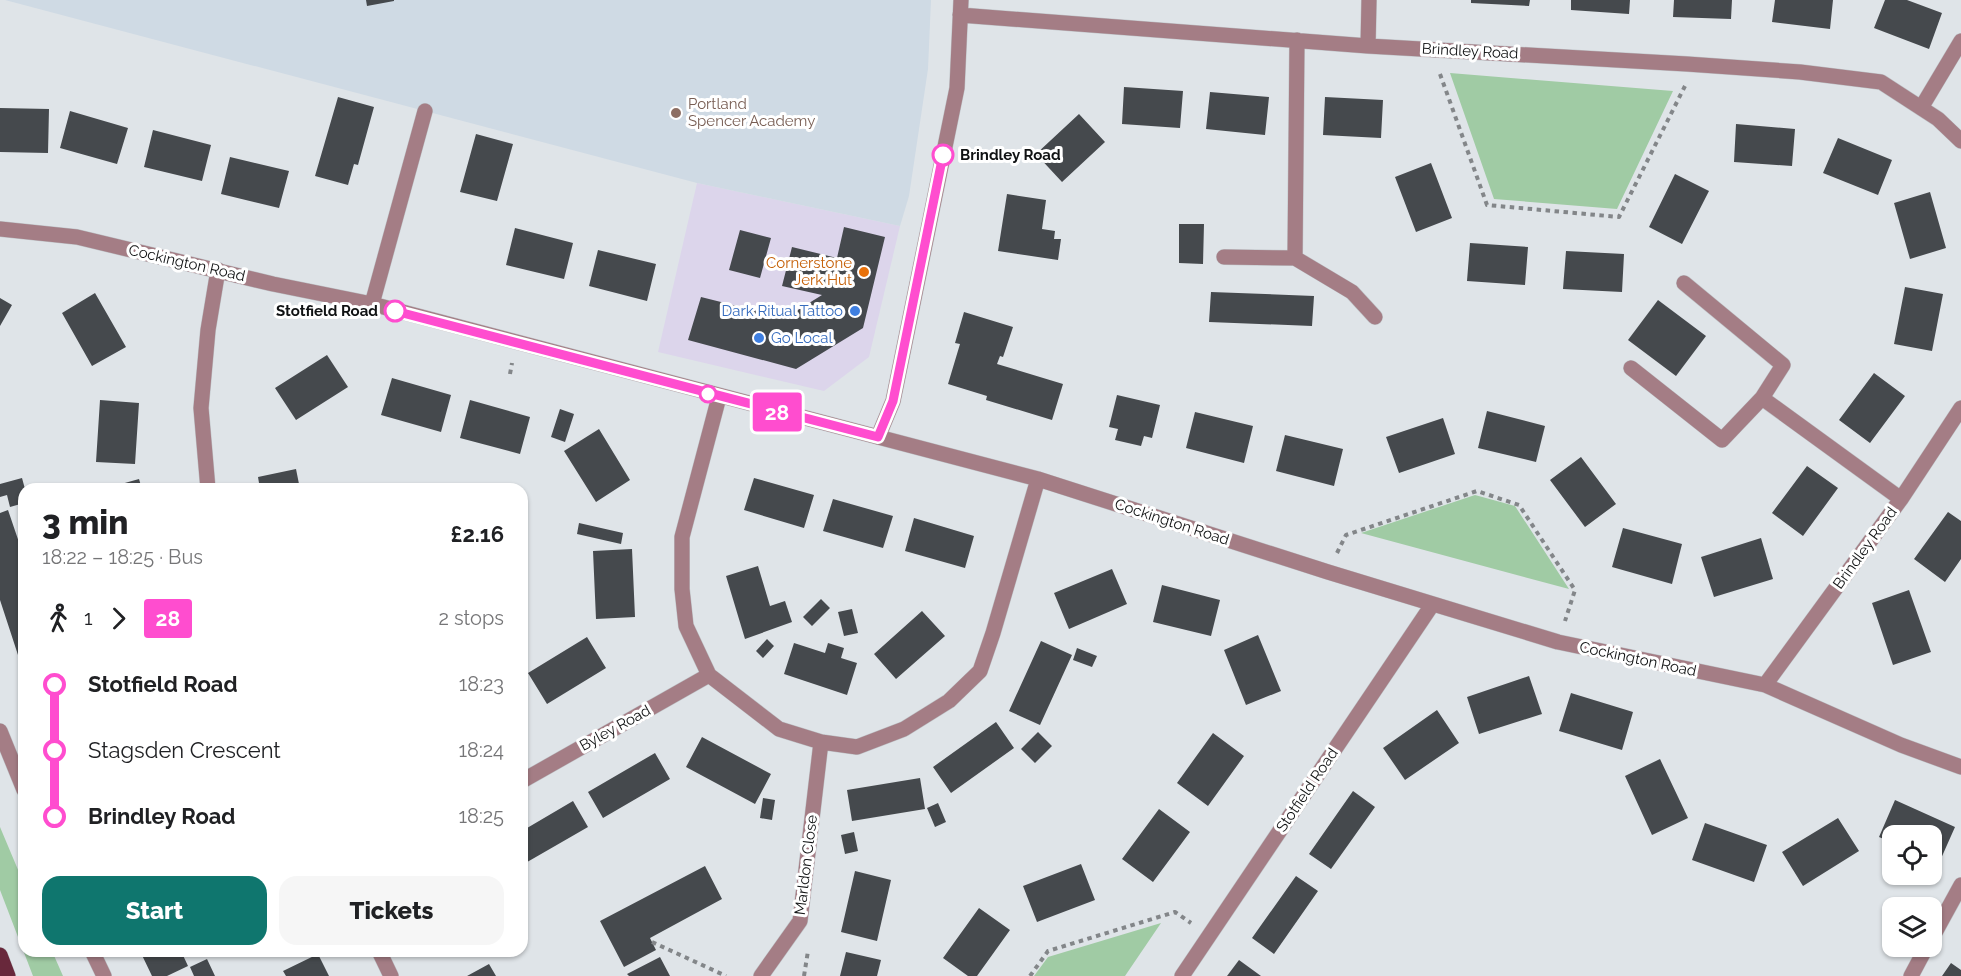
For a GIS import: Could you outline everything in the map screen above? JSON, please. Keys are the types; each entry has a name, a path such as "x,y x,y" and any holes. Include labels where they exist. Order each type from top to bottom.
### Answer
{"main road":[{"path":"0,955 8,976"}],"street":[{"path":"1368,46 1369,0"},
{"path":"878,437 893,401 957,88 960,8"},
{"name":"Brindley Road","path":"960,8 1368,46 1687,64 1800,72 1881,82 1938,119 1961,141"},
{"path":"1295,258 1297,40"},
{"path":"1922,108 1961,41"},
{"path":"372,304 425,111"},
{"name":"Cockington Road","path":"0,229 77,237 372,304 1038,479 1432,605 1558,642 1765,685 1901,745 1961,767"},
{"path":"1224,257 1295,258 1352,292 1375,317"},
{"path":"207,483 201,408 208,330 218,270"},
{"path":"1631,368 1722,440 1762,398 1784,366 1684,283"},
{"path":"719,397 682,537 682,589 686,626 709,675 779,729 821,742 857,747 904,729 949,701 980,671 1038,479"},
{"path":"1762,398 1901,499"},
{"name":"Brindley Road","path":"1765,685 1901,499 1961,408"},
{"name":"Stotfield Road","path":"1182,976 1432,605"},
{"name":"Byley Road","path":"528,777 709,675"},
{"path":"0,731 18,775"},
{"name":"Marldon Close","path":"760,976 800,921 821,742"},
{"path":"1942,920 1961,885"},
{"path":"95,957 104,976"},
{"path":"382,957 391,976"},
{"path":"1911,976 1921,957"}],"path":[{"path":"1443,50 1440,72 1487,205 1619,217 1685,86 1687,64"},
{"path":"1328,572 1346,535 1477,491 1520,505 1575,590 1558,642"},
{"path":"1030,976 1048,951 1175,912 1209,936"},
{"path":"652,942 726,976"}],"shaded area":[{"name":"Portland Spencer Academy","path":"5,0 931,0 928,69 909,196 900,226 697,183"},
{"path":"697,183 900,226 869,357 824,391 658,352"}],"green space":[{"path":"1450,73 1673,91 1617,209 1494,199"},
{"path":"1475,495 1515,506 1569,589 1361,533"},
{"path":"0,827 18,870 18,937 0,890"},
{"path":"1161,923 1125,976 1034,976 1048,957"},
{"path":"26,957 55,957 63,976 33,976"}],"building":[{"path":"366,0 394,0 394,1 367,6"},
{"path":"1471,0 1530,0 1529,6 1471,3"},
{"path":"1571,0 1630,0 1629,14 1571,10"},
{"path":"1674,0 1732,0 1731,19 1673,17"},
{"path":"1775,0 1833,0 1830,29 1772,22"},
{"path":"1885,0 1907,0 1942,13 1929,49 1874,28"},
{"path":"1124,87 1183,91 1180,128 1122,124"},
{"path":"1210,92 1269,97 1265,135 1206,129"},
{"path":"338,97 374,107 358,165 354,164 348,185 315,176"},
{"path":"1325,97 1383,100 1381,138 1323,135"},
{"path":"0,108 49,109 48,153 0,152"},
{"path":"70,111 128,128 117,164 60,148"},
{"path":"1079,114 1105,142 1062,182 1036,154"},
{"path":"1736,124 1795,129 1792,166 1734,162"},
{"path":"153,130 211,145 202,181 144,167"},
{"path":"476,134 513,144 497,201 460,192"},
{"path":"1838,138 1892,160 1878,195 1823,173"},
{"path":"230,157 289,171 279,208 221,194"},
{"path":"1431,163 1452,218 1416,232 1395,177"},
{"path":"1675,174 1709,191 1682,244 1649,227"},
{"path":"1930,192 1946,248 1910,259 1894,203"},
{"path":"1007,194 1046,200 1042,229 1055,231 1054,239 1061,239 1058,260 998,251"},
{"path":"1179,224 1204,224 1203,264 1179,263"},
{"path":"844,227 885,237 863,328 796,369 688,340 701,297 785,318 822,295 782,286 792,247 837,258"},
{"path":"515,228 573,243 564,279 506,265"},
{"path":"740,230 771,238 760,278 729,270"},
{"path":"1470,243 1528,247 1525,285 1467,281"},
{"path":"598,250 656,264 647,301 589,286"},
{"path":"1566,251 1624,254 1622,292 1563,289"},
{"path":"1905,287 1943,294 1932,351 1894,344"},
{"path":"1211,292 1314,296 1312,326 1209,322"},
{"path":"95,293 126,347 92,366 62,313"},
{"path":"0,298 12,305 0,326"},
{"path":"1658,300 1706,336 1676,376 1628,340"},
{"path":"964,312 1013,327 1003,357 1000,356 997,364 1063,384 1052,420 986,400 987,396 948,384 960,344 955,343"},
{"path":"327,355 348,387 296,420 275,388"},
{"path":"1874,373 1905,396 1870,443 1839,420"},
{"path":"392,378 451,395 441,432 381,415"},
{"path":"1117,395 1160,405 1152,438 1144,436 1141,446 1115,440 1118,429 1109,427"},
{"path":"100,400 139,403 135,464 96,462"},
{"path":"470,400 530,417 520,454 460,438"},
{"path":"560,409 574,414 565,442 551,437"},
{"path":"1487,411 1545,426 1536,462 1478,448"},
{"path":"1195,412 1253,426 1244,463 1186,448"},
{"path":"1443,418 1455,454 1399,473 1386,437"},
{"path":"599,429 630,480 596,502 564,451"},
{"path":"1285,435 1343,449 1334,486 1276,471"},
{"path":"1581,457 1616,504 1585,527 1550,480"},
{"path":"1807,466 1838,488 1803,536 1772,513"},
{"path":"296,469 299,483 259,483 258,477"},
{"path":"22,478 23,483 18,483 18,505 10,507 7,495 0,497 0,484"},
{"path":"754,478 814,495 804,528 744,510"},
{"path":"139,479 140,483 125,483"},
{"path":"833,499 893,516 883,548 823,531"},
{"path":"8,510 18,539 18,655 0,600 0,513"},
{"path":"1948,512 1961,521 1961,559 1945,582 1914,559"},
{"path":"914,518 974,536 965,568 905,551"},
{"path":"579,523 623,533 621,544 577,534"},
{"path":"1623,528 1682,544 1672,584 1612,567"},
{"path":"1761,538 1773,579 1714,597 1701,557"},
{"path":"632,549 635,617 596,619 593,551"},
{"path":"758,566 770,606 785,601 792,622 745,639 726,576"},
{"path":"1112,569 1127,604 1069,629 1054,593"},
{"path":"1162,585 1220,600 1211,636 1153,622"},
{"path":"1909,590 1931,652 1893,665 1872,603"},
{"path":"821,599 830,608 812,626 803,617"},
{"path":"852,609 858,633 844,636 838,612"},
{"path":"922,611 945,636 896,679 874,654"},
{"path":"1258,635 1281,691 1246,705 1224,650"},
{"path":"587,637 606,668 547,704 528,673"},
{"path":"767,639 774,646 763,658 756,651"},
{"path":"1041,641 1072,655 1040,725 1009,711"},
{"path":"794,643 825,653 828,643 844,648 841,658 857,663 847,695 784,674"},
{"path":"1077,648 1097,656 1092,667 1073,660"},
{"path":"1529,676 1542,714 1479,734 1467,697"},
{"path":"1571,693 1633,712 1622,750 1559,731"},
{"path":"1437,710 1459,743 1405,780 1383,748"},
{"path":"996,722 1014,748 951,793 933,767"},
{"path":"1038,732 1052,746 1035,763 1021,749"},
{"path":"1213,733 1244,756 1208,806 1177,783"},
{"path":"702,737 771,774 755,804 686,767"},
{"path":"655,753 670,779 603,818 588,792"},
{"path":"1660,759 1688,818 1652,835 1625,776"},
{"path":"920,778 925,809 852,821 847,790"},
{"path":"1353,791 1375,807 1331,869 1309,854"},
{"path":"763,798 775,800 772,820 760,818"},
{"path":"1895,800 1955,827 1942,856 1942,825 1884,825"},
{"path":"573,801 588,827 528,862 528,827"},
{"path":"938,803 946,822 935,827 927,808"},
{"path":"1159,809 1190,832 1153,882 1122,859"},
{"path":"1838,818 1859,851 1803,886 1782,852"},
{"path":"1705,823 1767,845 1754,882 1692,860"},
{"path":"854,832 858,851 845,854 841,835"},
{"path":"1081,864 1095,900 1037,922 1023,886"},
{"path":"705,866 722,899 650,938 656,950 624,967 600,921"},
{"path":"855,871 891,880 877,941 841,932"},
{"path":"1296,876 1318,891 1274,954 1252,938"},
{"path":"979,908 1010,930 977,976 968,976 943,958"},
{"path":"846,952 881,960 877,976 840,976"},
{"path":"143,957 184,957 188,966 167,976 152,976"},
{"path":"312,957 320,957 329,976 286,976 283,971"},
{"path":"660,957 670,976 629,976 627,974"},
{"path":"207,959 215,976 194,976 190,967"},
{"path":"1239,960 1261,976 1227,976"},
{"path":"1951,963 1961,970 1961,976 1942,976"},
{"path":"489,964 496,976 467,976"}],"bus line":[{"name":"28","path":"395,311 878,437 893,401 943,155"}],"place":[{"name":"Portland Spencer Academy","path":"676,113"},
{"name":"Brindley Road","path":"943,155"},
{"name":"Cornerstone Jerk Hut","path":"864,272"},
{"name":"Stotfield Road","path":"395,311"},
{"name":"Dark Ritual Tattoo","path":"855,311"},
{"name":"Go Local","path":"759,338"}]}
